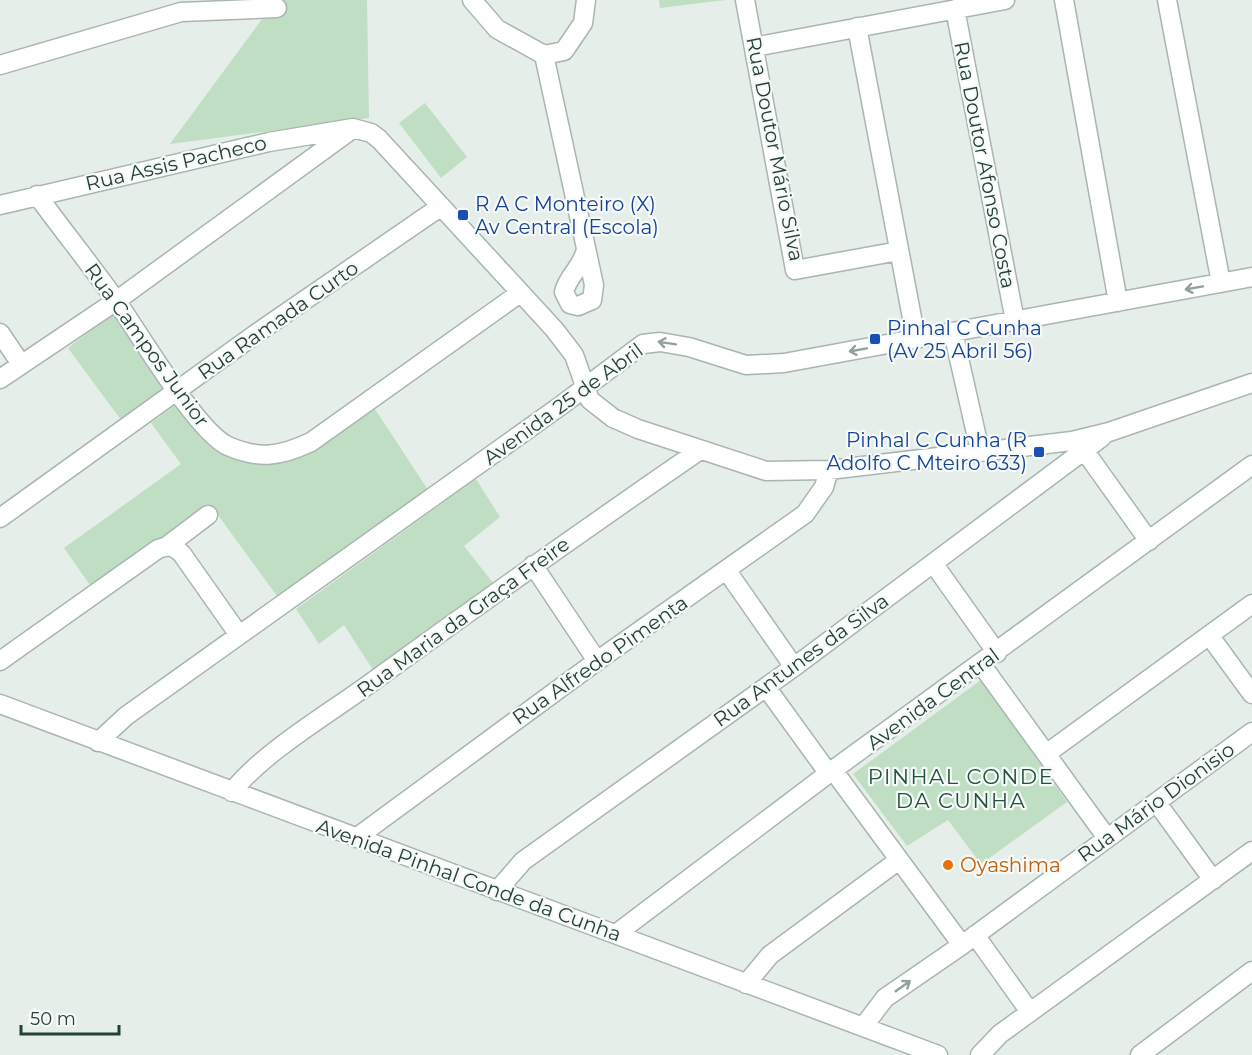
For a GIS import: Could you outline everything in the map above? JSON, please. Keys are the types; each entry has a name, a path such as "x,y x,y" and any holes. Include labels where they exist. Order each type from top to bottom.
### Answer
{"street":[{"path":"472,0 497,29 544,55 564,51 583,23 586,0"},
{"name":"Rua Doutor Mário Silva","path":"745,0 795,270 899,251"},
{"path":"754,47 1005,0"},
{"path":"1064,0 1118,302"},
{"path":"1167,0 1221,283"},
{"path":"0,65 181,12 277,8"},
{"name":"Rua Doutor Afonso Costa","path":"955,9 1015,321"},
{"path":"858,27 916,339"},
{"path":"544,55 586,249"},
{"path":"0,379 116,301 353,128 371,133 379,139 520,293 574,355 596,406 613,418 638,429 766,471 780,473 829,471 1072,441 1109,432 1252,383"},
{"name":"Rua Assis Pacheco","path":"0,205 269,142 353,128"},
{"name":"Rua Campos Junior","path":"36,195 116,301 204,426 226,445 252,454 286,454 311,442 520,293"},
{"name":"Rua Ramada Curto","path":"0,518 440,207"},
{"name":"Avenida 25 de Abril","path":"98,742 126,716 586,387 642,344 651,342 689,347 746,364 784,363 1252,277"},
{"path":"953,332 980,451"},
{"path":"0,333 21,364"},
{"name":"Rua Antunes da Silva","path":"497,891 523,861 794,667 1109,432"},
{"name":"Rua Maria da Graça Freire","path":"232,792 251,771 533,565 700,450"},
{"path":"1084,450 1149,541"},
{"name":"Avenida Central","path":"616,934 831,772 1252,465"},
{"name":"Rua Alfredo Pimenta","path":"356,838 597,661 805,514 824,487 829,471"},
{"path":"0,662 208,515"},
{"path":"167,546 175,548 182,554 239,635"},
{"path":"933,564 997,653"},
{"path":"533,565 597,661"},
{"path":"727,571 794,667"},
{"path":"1046,754 1252,604"},
{"path":"1209,635 1252,694"},
{"path":"981,664 1107,838"},
{"path":"766,687 899,860 1030,1012"},
{"name":"Avenida Pinhal Conde da Cunha","path":"0,704 938,1055"},
{"name":"Rua Mário Dionisio","path":"863,1027 885,998 969,940 1252,732"},
{"path":"1157,802 1214,880"},
{"path":"980,1055 1000,1034 1252,851"},
{"path":"746,984 770,955 899,860"},
{"path":"1140,1055 1252,971"}],"green space":[{"path":"276,0 367,0 369,118 170,144"},
{"path":"659,0 726,0 660,8"},
{"path":"425,103 467,157 441,178 399,123"},
{"path":"114,312 169,387 121,420 68,348"},
{"path":"177,404 215,450 256,463 302,457 375,409 428,490 277,596 210,504 92,588 64,548 181,464 151,423"},
{"path":"476,479 500,517 464,546 494,584 373,670 344,625 319,644 296,609"},
{"path":"981,680 1067,802 981,864 948,820 907,846 853,774"}],"place":[{"name":"R A C Monteiro (X) Av Central (Escola)","path":"463,215"},
{"name":"Pinhal C Cunha (Av 25 Abril 56)","path":"875,339"},
{"name":"Pinhal C Cunha (R Adolfo C Mteiro 633)","path":"1039,452"},
{"name":"Oyashima","path":"948,865"}],"district":[{"name":"PINHAL CONDE DA CUNHA","path":"961,788"}]}
